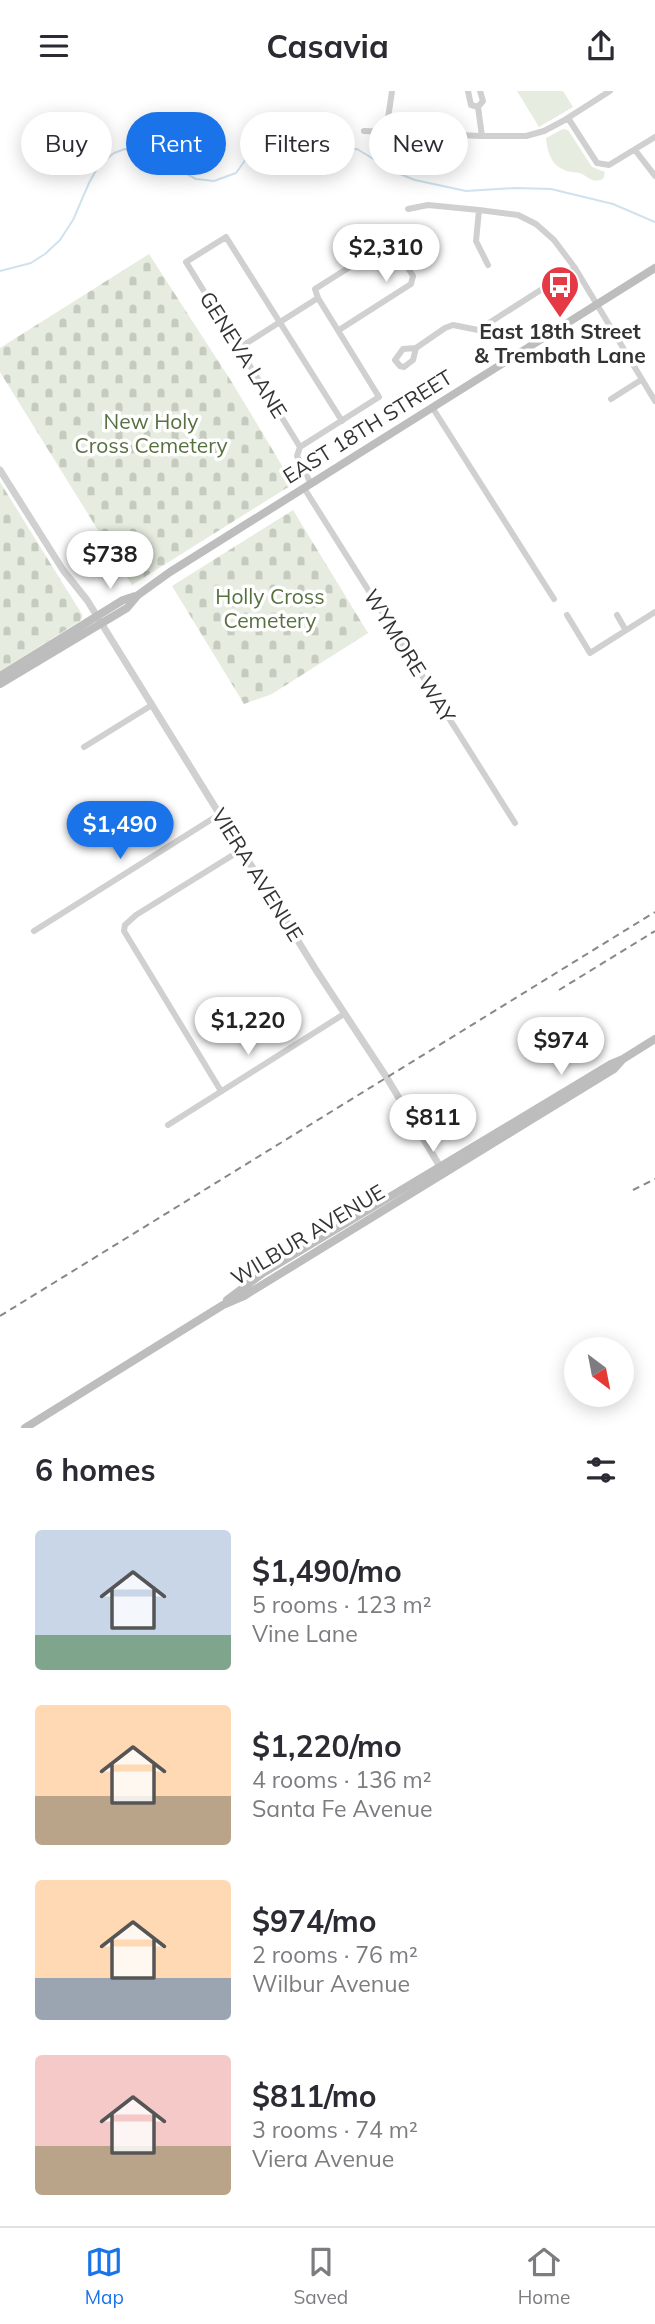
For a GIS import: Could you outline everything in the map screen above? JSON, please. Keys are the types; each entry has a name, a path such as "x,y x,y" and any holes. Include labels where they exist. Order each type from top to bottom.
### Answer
{"main road":[{"name":"EAST 18TH STREET","path":"0,676 98,620 127,608 138,595 170,572 655,268"},
{"name":"EAST 18TH STREET","path":"0,684 98,620"},
{"name":"WILBUR AVENUE","path":"26,1428 223,1305 235,1293 614,1069 623,1059 655,1039"}],"street":[{"path":"388,112 391,91"},
{"path":"468,91 471,105 478,107"},
{"path":"480,91 483,101 478,107 482,136"},
{"path":"468,135 526,136 544,131 610,91"},
{"path":"568,118 597,163 609,165 655,137"},
{"path":"364,131 369,131"},
{"path":"635,150 655,176"},
{"path":"408,209 428,205 479,210 518,215 536,225 554,240 575,268 655,401"},
{"path":"479,210 476,241 488,265"},
{"path":"339,330 411,284 414,276 383,227"},
{"name":"GENEVA LANE","path":"280,323 226,237 186,262 300,447 297,456 308,486"},
{"path":"300,447 379,397 314,289 391,241"},
{"path":"416,348 453,325 478,330 575,268"},
{"path":"239,348 318,299"},
{"path":"280,323 342,421"},
{"path":"611,398 641,380"},
{"path":"432,407 554,599"},
{"name":"VIERA AVENUE","path":"0,470 152,705 443,1170"},
{"name":"WYMORE WAY","path":"308,486 515,823"},
{"path":"567,615 590,653 655,612"},
{"path":"617,615 625,629"},
{"path":"85,747 152,705"},
{"path":"34,931 220,814"},
{"path":"221,1091 126,937 125,925 136,915 241,850"},
{"path":"168,1125 344,1014"}],"green space":[{"path":"517,91 563,91 573,107 539,127"},
{"path":"563,129 568,130 592,167 605,172 603,179 592,180 555,164 546,138"},
{"name":"New Holy Cross Cemetery","path":"149,254 233,384 293,484 132,585 0,372 0,348"},
{"path":"0,482 83,616 80,621 0,671"},
{"name":"Holly Cross Cemetery","path":"293,510 368,633 272,694 244,704 172,586"}],"waterway":[{"path":"0,271 31,263 60,240 73,220 99,165 114,153 125,149 156,157 196,179 214,181 236,173 254,148 267,142 313,150 357,149 395,172 415,180 466,191 551,189 613,204 655,222"}],"railway":[{"path":"0,1316 655,912"},
{"path":"559,990 655,931"},
{"path":"633,1190 655,1179"}],"place":[{"name":"East 18th Street & Trembath Lane","path":"560,319"}]}
